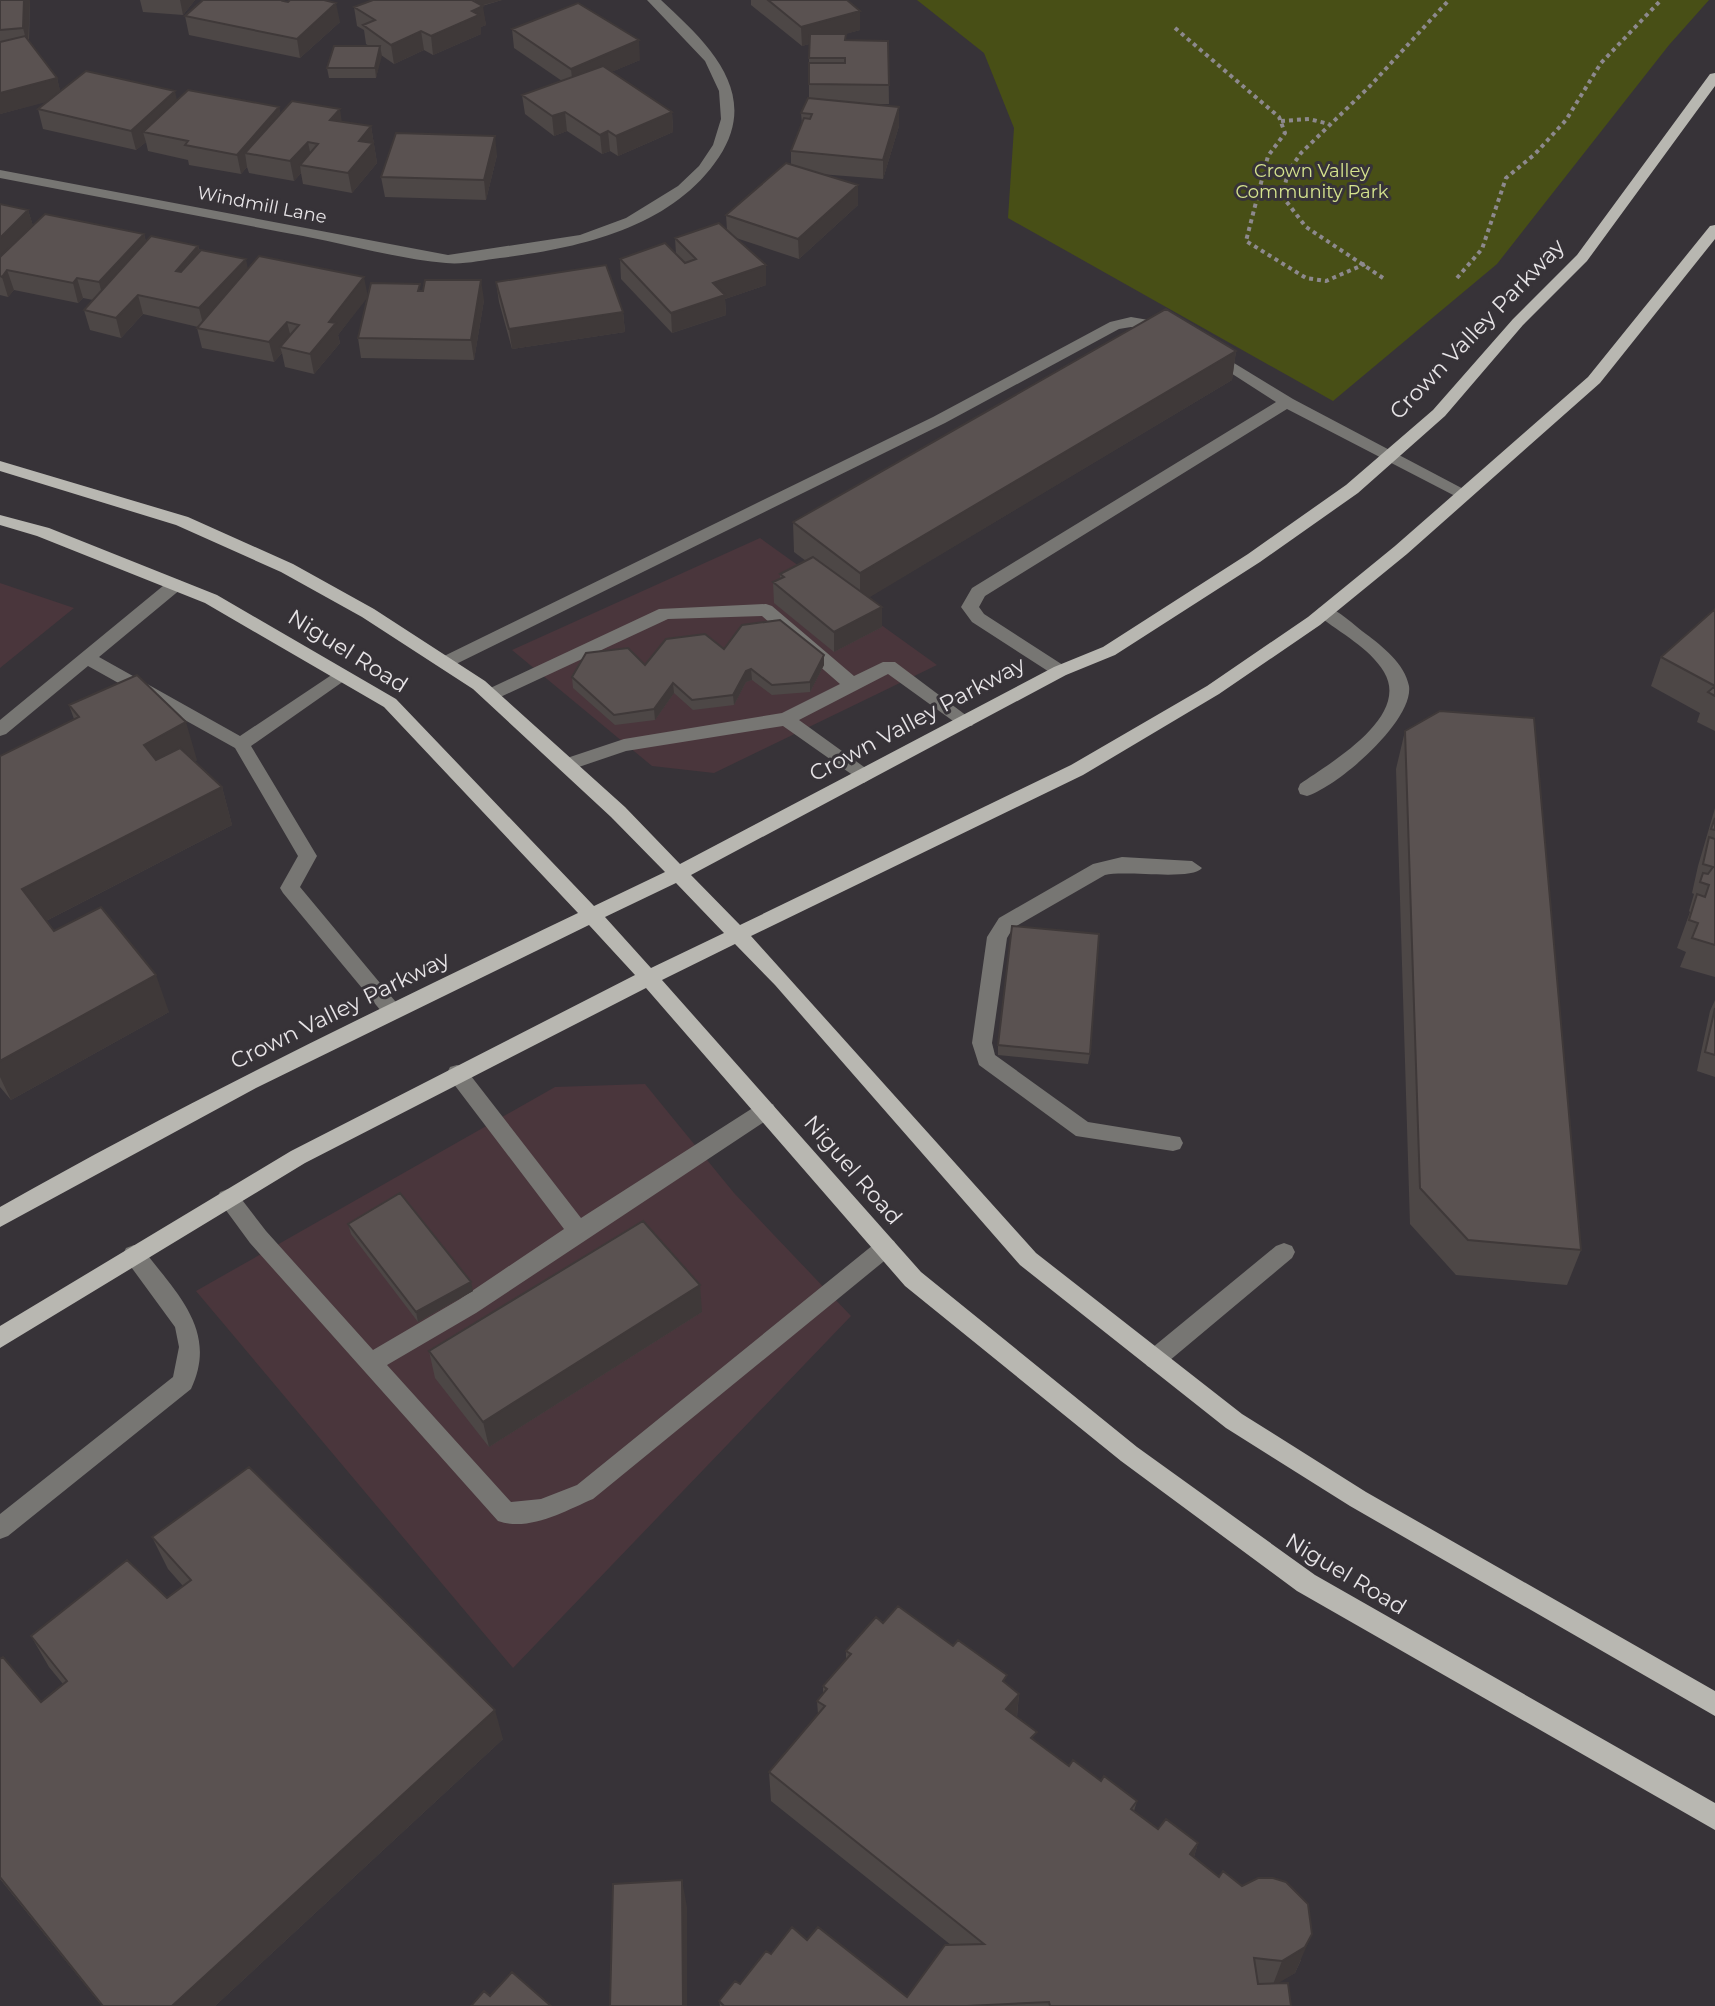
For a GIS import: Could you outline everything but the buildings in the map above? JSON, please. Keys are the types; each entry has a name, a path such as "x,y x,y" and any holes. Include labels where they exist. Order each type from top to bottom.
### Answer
{"main road":[{"name":"Crown Valley Parkway","path":"0,1218 83,1169 393,1012 677,874 1060,671 1109,651 1254,558 1352,489 1439,413 1518,322 1582,258 1715,77"},
{"path":"0,1338 228,1198 457,1073 1077,770 1213,690 1325,612 1401,550 1594,380 1715,229"},
{"name":"Niguel Road","path":"0,466 195,526 287,568 446,662 490,695 567,765 782,980 1028,1259 1234,1421 1358,1499 1715,1704"},
{"name":"Niguel Road","path":"0,520 43,532 211,599 390,703 591,915 913,1279 1105,1435 1267,1557 1306,1583 1715,1817"}],"street":[{"name":"Windmill Lane","path":"0,174 448,259 517,251 603,232 656,208 695,179 716,156 726,130 727,95 713,61 653,0"},
{"path":"446,662 939,420 1115,325 1152,324 1190,341 1287,402 1463,493"},
{"path":"1060,671 978,618 970,607 978,592 1287,402"},
{"path":"0,730 175,585"},
{"path":"490,695 665,613 752,610 766,610 853,685"},
{"path":"1307,789 1380,733 1398,708 1400,684 1394,670 1369,645 1325,612"},
{"path":"87,658 241,744 308,856 290,888 393,1012"},
{"path":"567,765 624,745 786,719 889,666 966,722"},
{"path":"241,744 342,676"},
{"path":"786,719 864,777"},
{"path":"1173,1143 1083,1130 986,1059 982,1043 997,937 1006,923 1100,869 1122,864 1192,868"},
{"path":"457,1073 578,1231"},
{"path":"371,1363 468,1306 766,1110"},
{"path":"228,1198 258,1237 506,1513 542,1510 585,1492 886,1247"},
{"path":"1155,1359 1284,1252"},
{"path":"0,1528 183,1382 190,1347 186,1324 134,1254"}],"path":[{"path":"1383,278 1306,227 1286,201 1284,189 1288,172 1301,153 1370,86 1449,0"},
{"path":"1457,278 1482,249 1506,178 1535,154 1566,120 1601,63 1661,0"},
{"path":"1175,28 1281,121 1285,133 1268,156 1246,241 1306,278 1326,281 1365,264"},
{"path":"1281,121 1309,119 1330,124"}],"shaded area":[{"path":"760,538 937,665 714,773 652,766 512,650"},
{"path":"0,583 74,608 0,668"},
{"path":"645,1084 734,1193 851,1316 513,1668 196,1291 555,1087"}],"green space":[{"name":"Crown Valley Community Park","path":"917,0 1709,0 1669,45 1497,264 1333,401 1008,218 1014,128 984,53"}]}
